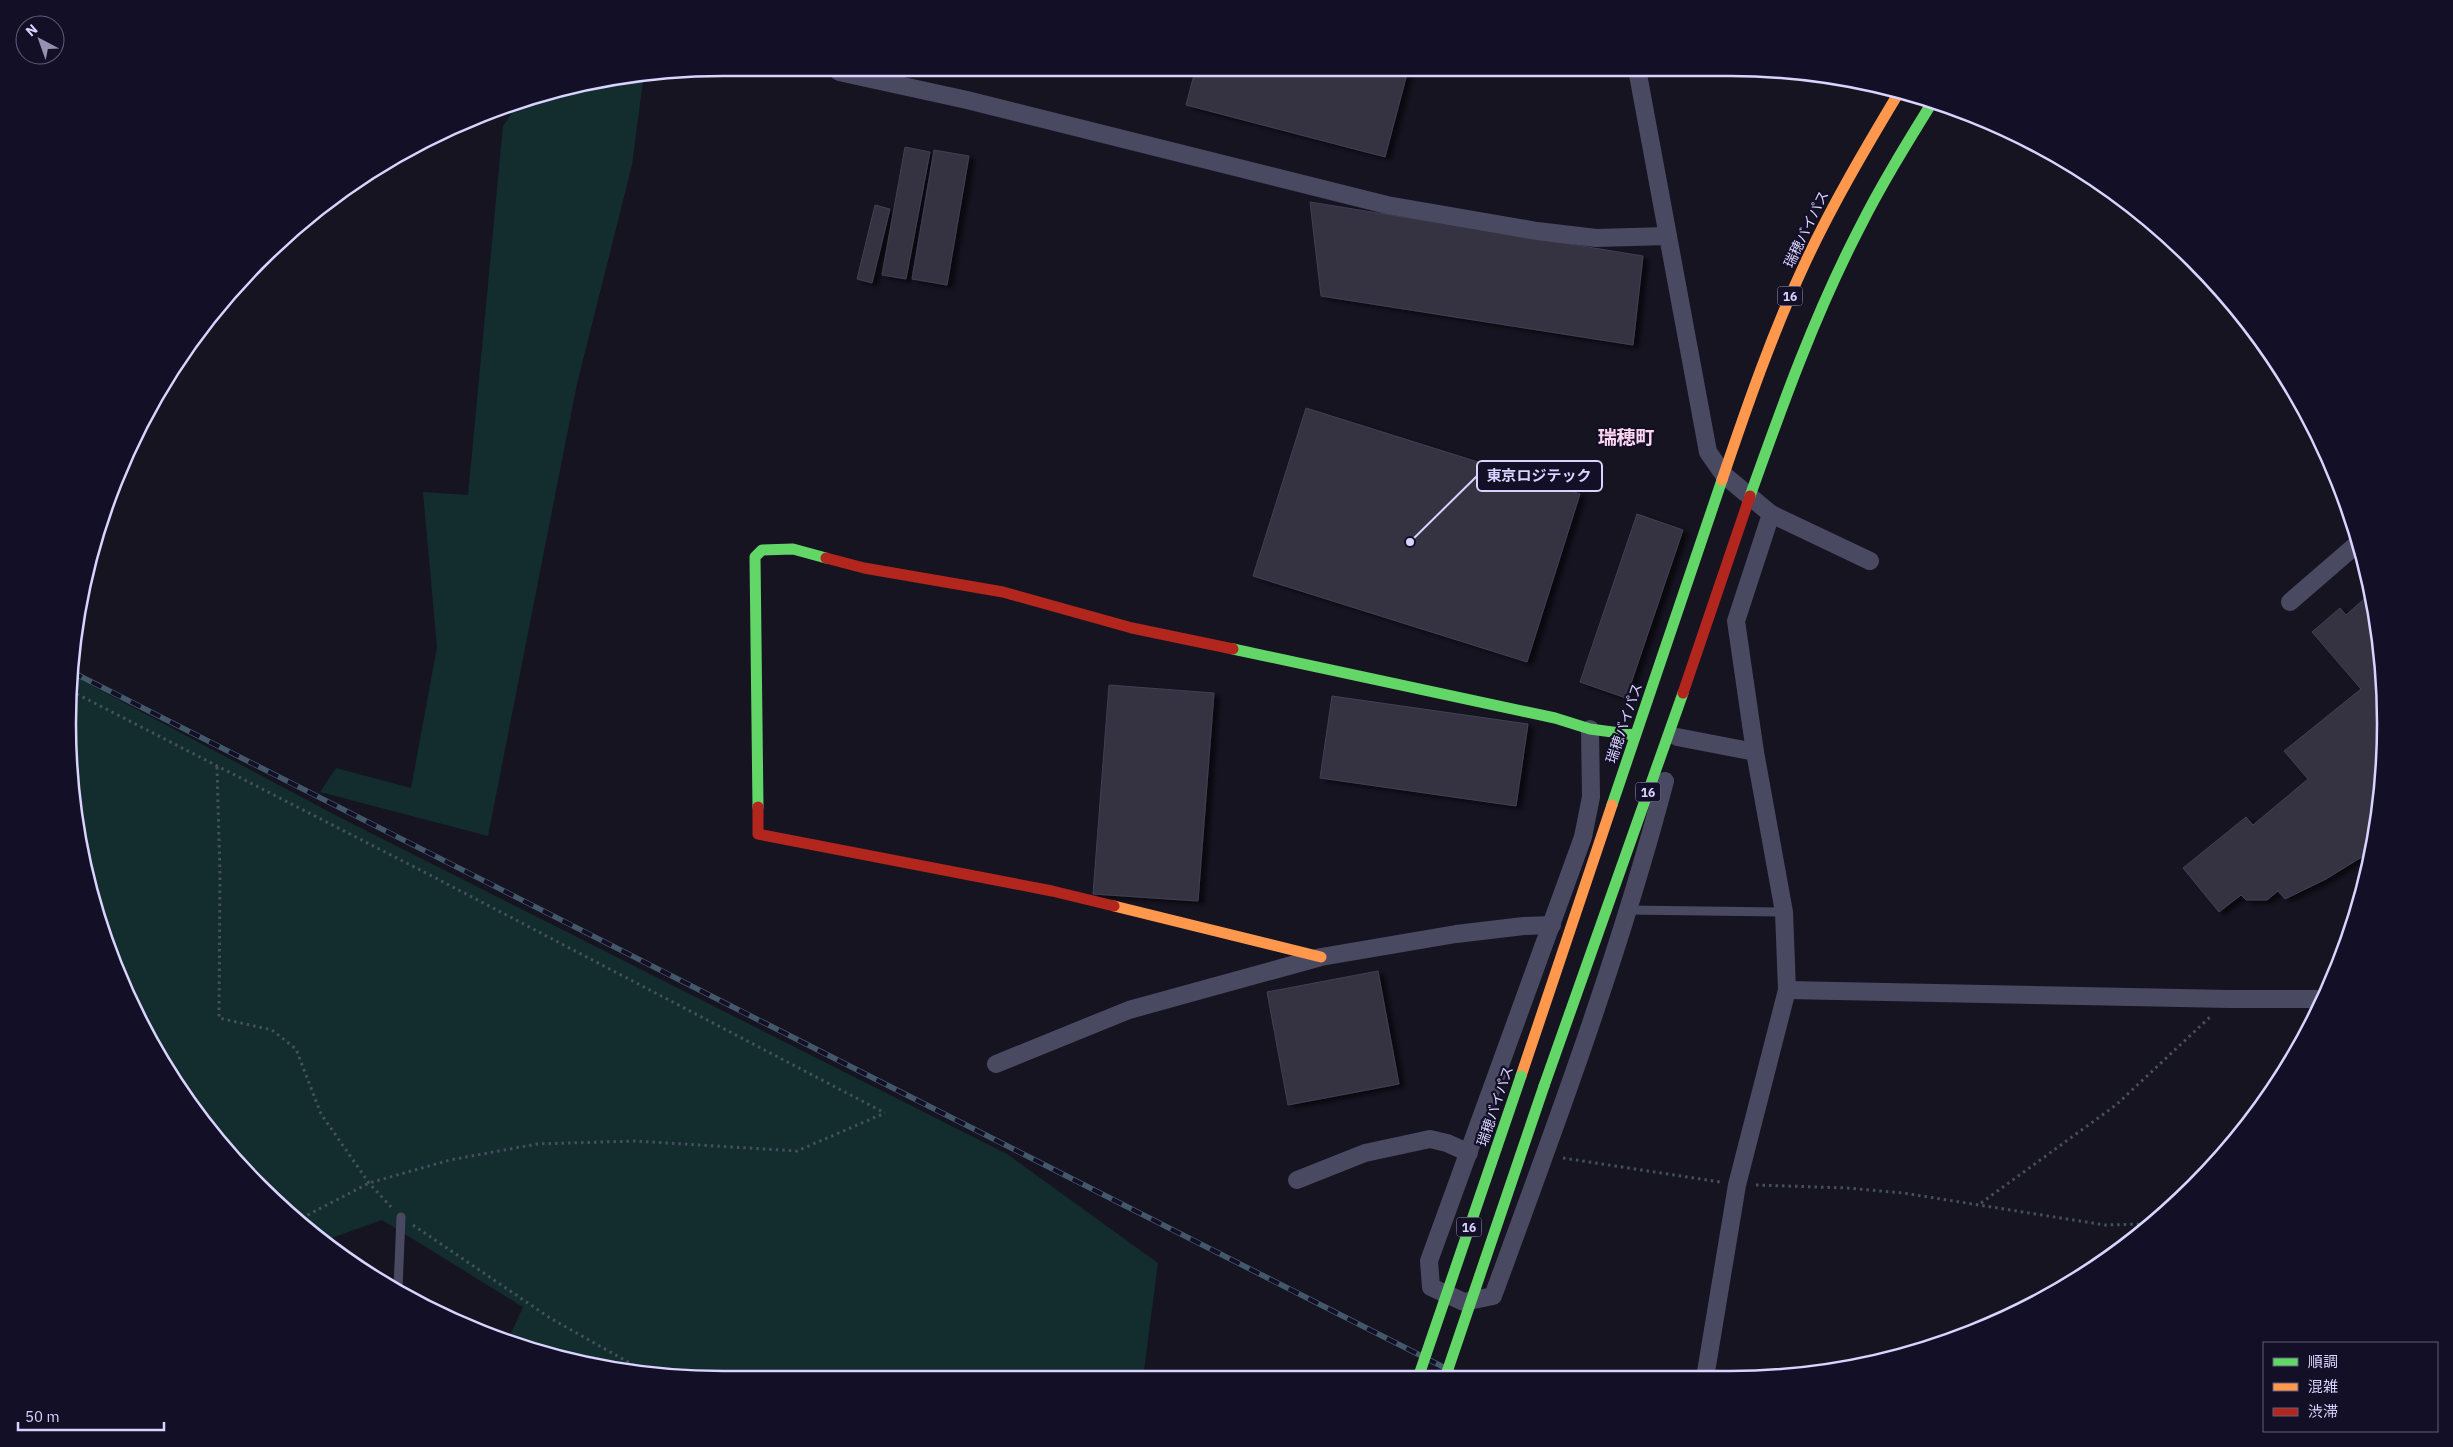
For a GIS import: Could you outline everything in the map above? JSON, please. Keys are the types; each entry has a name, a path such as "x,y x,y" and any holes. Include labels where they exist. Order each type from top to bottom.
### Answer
{"main road":[{"name":"瑞穂バイパス","path":"1420,1371 1743,418 1794,287 1848,178 1896,98"},
{"name":"16","path":"1447,1371 1544,1086 1677,712 1766,448 1802,356 1844,259 1902,150 1929,108"},
{"path":"1321,957 1052,890 758,834 755,557 762,550 793,549 864,568 1002,592 1132,628 1375,678 1555,718 1590,728 1635,735"}],"street":[{"path":"857,76 967,100 1387,205 1536,231 1596,238 1668,236"},
{"path":"1638,76 1708,452 1724,475 1771,514 1870,561"},
{"path":"1706,1371 1738,1184 1787,990 1784,912 1756,752 1736,621 1771,514"},
{"path":"2290,602 2352,548"},
{"path":"1590,728 1591,797 1583,837 1429,1262 1431,1287 1464,1302 1493,1296 1545,1155 1650,839 1677,736 1677,712"},
{"path":"1677,736 1756,752"},
{"path":"996,1064 1129,1010 1321,957 1456,934 1524,926 1552,925"},
{"path":"1787,990 2315,999"},
{"path":"1296,1180 1365,1153 1430,1139 1447,1143 1469,1153"}],"lane":[{"path":"1627,910 1784,912"},
{"path":"398,1283 401,1218"}],"path":[{"path":"77,694 428,874 885,1113 798,1151 635,1141 538,1144 450,1160 369,1183 305,1216"},
{"path":"217,767 220,876 219,1018 272,1030 296,1049 321,1114 369,1183 401,1218 550,1318 631,1364"},
{"path":"1980,1204 2116,1104 2229,999"},
{"path":"1545,1155 1738,1184 1847,1188 1980,1204 2105,1225 2139,1224"}],"green space":[{"path":"643,82 632,165 577,384 488,836 320,792 336,768 411,788 437,647 423,492 468,495 503,126 515,111 556,98"},
{"path":"78,678 341,818 1007,1154 1158,1263 1144,1371 724,1371 681,1369 597,1358 556,1349 511,1334 523,1307 382,1220 331,1238 329,1237 266,1181 237,1150 210,1118 185,1083 163,1047 143,1010 126,971 98,891 82,808 78,766 76,724"}],"building":[{"path":"1194,76 1406,76 1385,157 1186,105"},
{"path":"905,147 930,152 906,279 882,275"},
{"path":"934,150 969,156 947,285 912,279"},
{"path":"1310,202 1643,256 1633,345 1321,296"},
{"path":"875,205 890,209 872,283 857,279"},
{"path":"1306,408 1580,494 1527,662 1253,576"},
{"path":"1637,514 1683,530 1626,698 1580,682"},
{"path":"2364,599 2371,639 2377,724 2371,808 2363,856 2326,879 2285,899 2278,891 2267,900 2246,900 2241,895 2219,912 2183,868 2246,817 2253,825 2308,779 2284,751 2361,689 2312,632 2340,608 2346,615"},
{"path":"1109,685 1214,693 1198,901 1093,894"},
{"path":"1332,696 1528,724 1516,806 1320,778"},
{"path":"1378,971 1399,1084 1288,1105 1267,992"}],"railway":[{"path":"79,675 1451,1371"}],"traffic: fast":[{"path":"1750,496 1800,361 1843,261 1885,180 1929,108"},
{"path":"1612,805 1722,480"},
{"path":"758,807 755,557 762,550 793,549 826,558"},
{"path":"1233,649 1555,718 1590,729 1635,735"},
{"path":"1544,1086 1683,693"},
{"path":"1420,1371 1521,1076"},
{"path":"1447,1371 1544,1086"}],"traffic: slow":[{"path":"1722,480 1771,343 1815,241 1861,156 1896,98"},
{"path":"1521,1076 1612,805"},
{"path":"1114,906 1321,957"}],"traffic: jam":[{"path":"1683,693 1750,496"},
{"path":"826,558 864,568 1003,592 1132,628 1233,649"},
{"path":"758,807 758,834 1052,891 1114,906"}],"place":[{"name":"東京ロジテック","path":"1410,542"}],"district":[{"name":"瑞穂町","path":"1626,437"}]}
